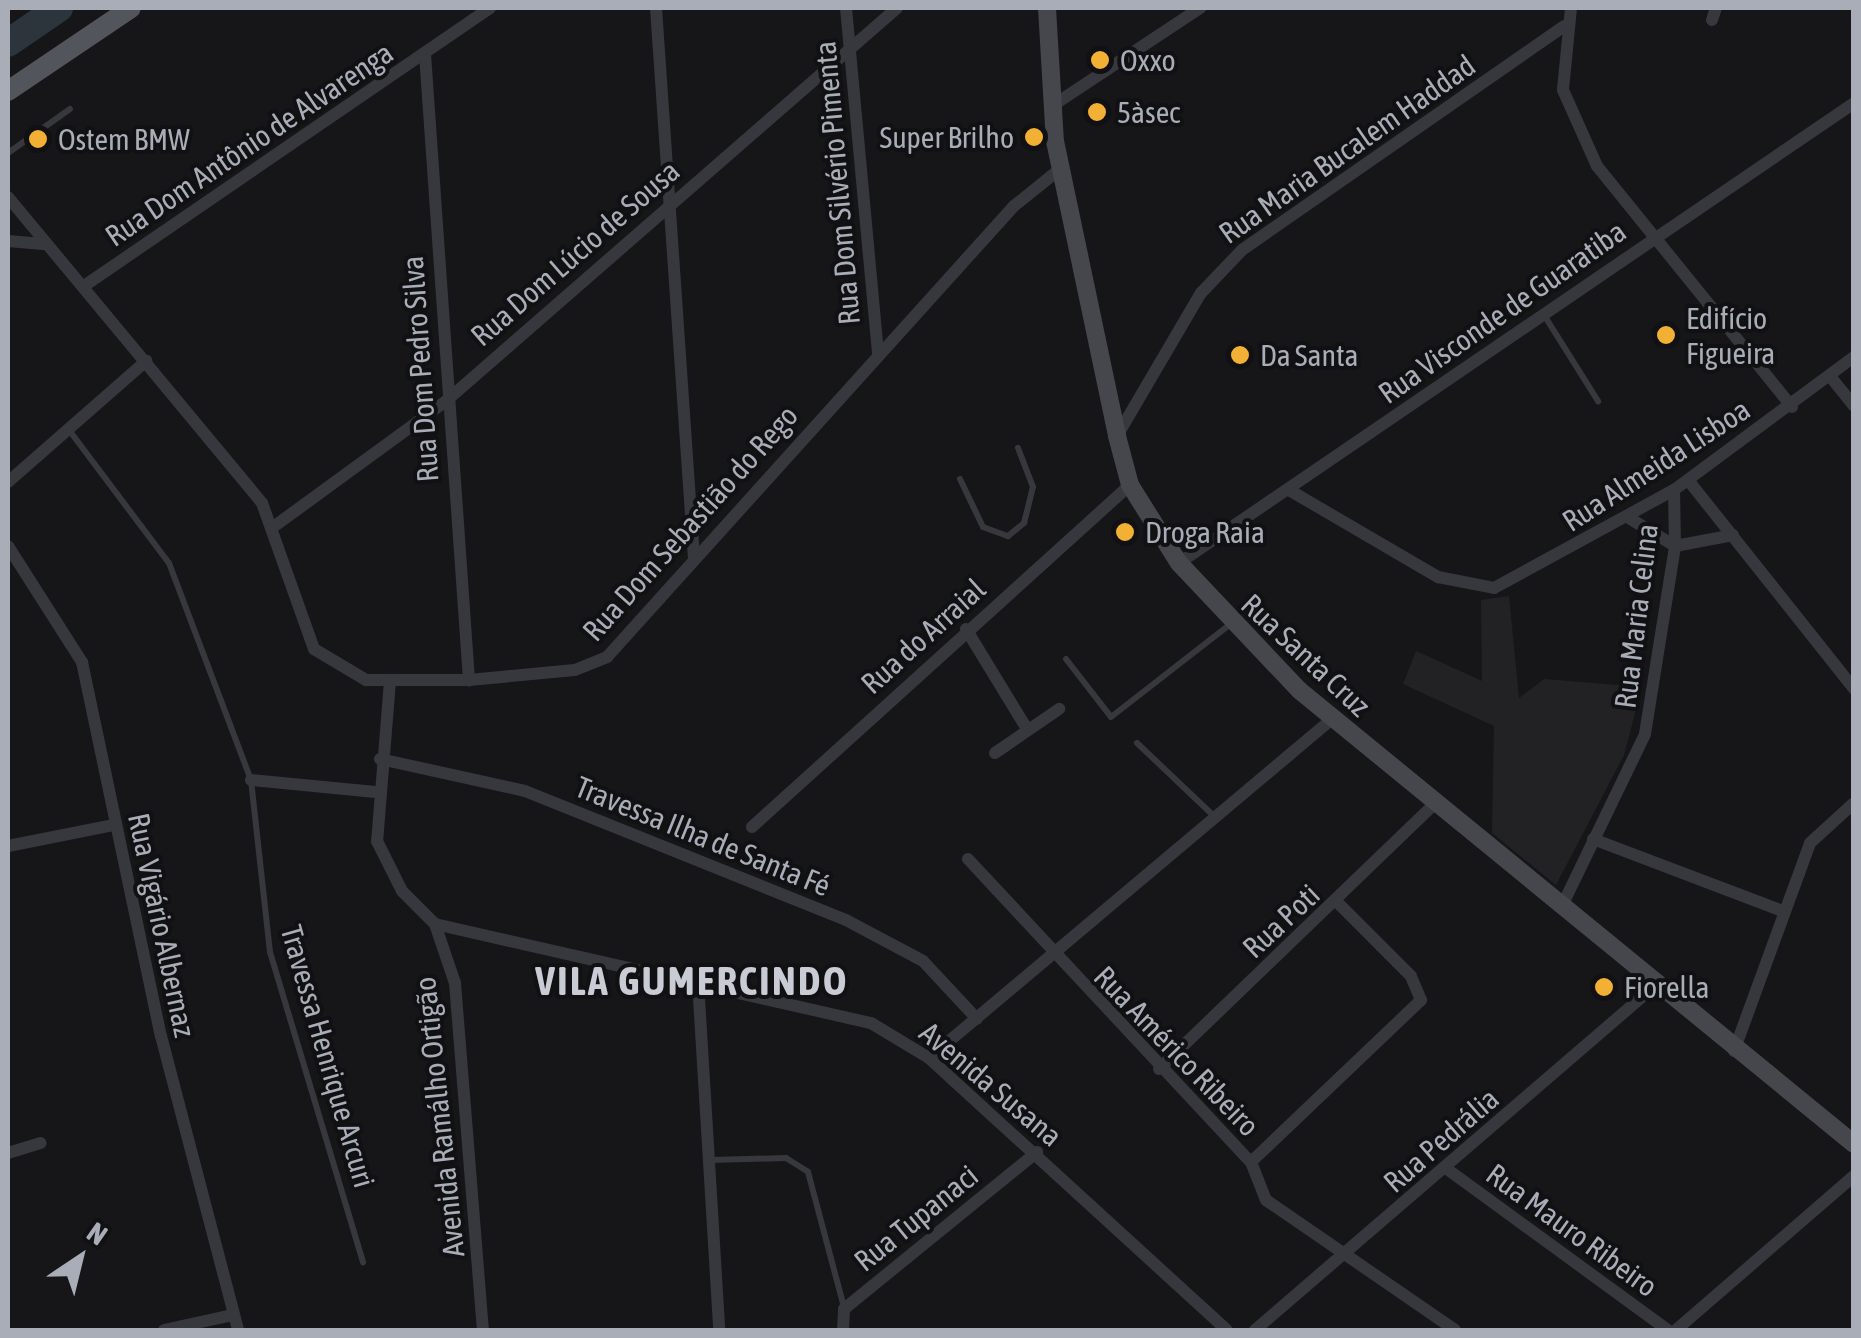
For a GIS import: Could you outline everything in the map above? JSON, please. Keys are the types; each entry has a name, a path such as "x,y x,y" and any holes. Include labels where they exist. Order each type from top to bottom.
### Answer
{"main road":[{"path":"8,92 132,8"},
{"name":"Rua Santa Cruz","path":"1046,8 1060,169 1117,436 1130,485 1179,564 1229,624 1433,806 1854,1144"}],"street":[{"name":"Rua Dom Antônio de Alvarenga","path":"84,286 490,8"},
{"path":"656,8 694,558"},
{"name":"Rua Dom Silvério Pimenta","path":"846,8 878,353"},
{"name":"Rua Dom Lúcio de Sousa","path":"276,526 446,401 897,8"},
{"path":"1052,106 1200,8"},
{"path":"1571,8 1564,26 1563,90 1572,119 1652,239 1682,263 1792,408"},
{"name":"Rua Maria Bucalem Haddad","path":"1117,436 1201,293 1242,250 1564,26"},
{"name":"Rua Dom Pedro Silva","path":"424,54 469,680"},
{"name":"Rua Visconde de Guaratiba","path":"1179,564 1854,103"},
{"name":"Rua Dom Sebastião do Rego","path":"9,203 146,361 276,526 314,649 342,672 390,682 469,680 576,670 607,658 1025,194 1060,169"},
{"path":"8,241 46,244"},
{"name":"Rua Almeida Lisboa","path":"1288,490 1470,587 1532,574 1674,490 1833,380 1854,357"},
{"path":"8,482 146,361"},
{"path":"1833,380 1854,406"},
{"path":"1688,480 1854,688"},
{"name":"Rua do Arraial","path":"752,827 966,629 1130,485"},
{"name":"Rua Maria Celina","path":"1561,908 1646,734 1675,546 1674,490"},
{"path":"1629,518 1675,546 1733,535"},
{"name":"Rua Vigário Albernaz","path":"8,546 82,662 113,825 238,1330"},
{"path":"966,629 1027,728"},
{"name":"Avenida Ramálho Ortigão","path":"390,682 376,792 388,868 435,924 455,983 483,1330"},
{"path":"995,753 1059,709"},
{"path":"929,1058 1332,719"},
{"name":"Travessa Ilha de Santa Fé","path":"380,758 525,791 846,920 924,961 977,1019"},
{"path":"250,780 376,792"},
{"path":"1734,1051 1810,843 1854,803"},
{"name":"Rua Poti","path":"1159,1069 1433,806"},
{"path":"8,844 113,825"},
{"path":"1593,839 1784,912"},
{"name":"Rua Américo Ribeiro","path":"968,859 1053,956 1250,1162 1266,1200 1350,1251 1455,1330"},
{"path":"1250,1162 1421,1000 1411,976 1337,902"},
{"name":"Avenida Susana","path":"435,924 849,1015 929,1058 1037,1152 1227,1330"},
{"path":"698,982 719,1330"},
{"name":"Rua Pedrália","path":"1255,1330 1447,1169 1656,984"},
{"path":"8,1153 40,1142"},
{"name":"Rua Tupanaci","path":"843,1330 844,1309 1037,1152"},
{"name":"Rua Mauro Ribeiro","path":"1447,1169 1672,1330"},
{"path":"1672,1330 1854,1176"},
{"path":"164,1330 233,1314"}],"lane":[{"path":"8,152 70,110"},
{"path":"1543,314 1598,401"},
{"name":"Travessa Henrique Arcuri","path":"69,430 169,564 250,780 270,952 363,1262"},
{"path":"960,479 983,527 1008,536 1024,523 1033,488 1018,448"},
{"path":"1066,659 1111,717 1229,624"},
{"path":"1136,743 1215,816"},
{"path":"709,1160 786,1158 808,1172 844,1309"}],"shaded area":[{"path":"1509,596 1519,698 1544,679 1642,687 1624,755 1556,885 1492,833 1494,726 1403,684 1416,651 1482,681 1481,600"}],"waterway":[{"path":"8,43 59,8"}],"place":[{"name":"Oxxo","path":"1100,60"},
{"name":"5àsec","path":"1097,112"},
{"name":"Super Brilho","path":"1034,137"},
{"name":"Ostem BMW","path":"38,139"},
{"name":"Edifício Figueira","path":"1666,335"},
{"name":"Da Santa","path":"1240,355"},
{"name":"Droga Raia","path":"1125,532"},
{"name":"Fiorella","path":"1604,987"}],"district":[{"name":"VILA GUMERCINDO","path":"692,981"}]}
